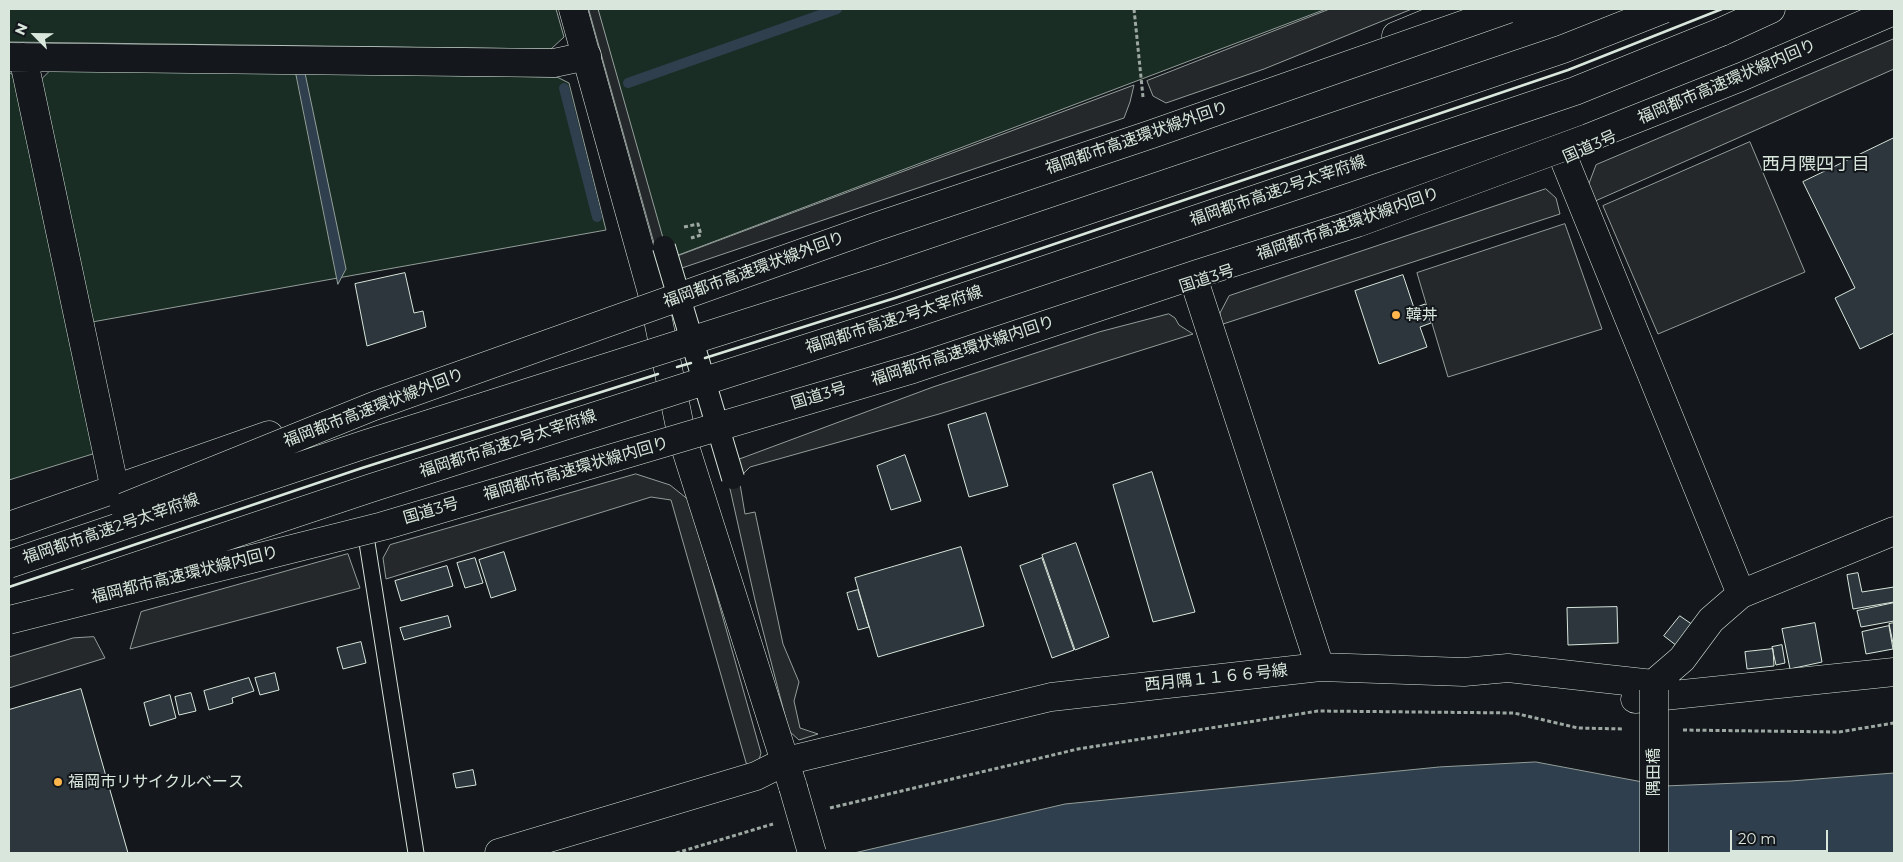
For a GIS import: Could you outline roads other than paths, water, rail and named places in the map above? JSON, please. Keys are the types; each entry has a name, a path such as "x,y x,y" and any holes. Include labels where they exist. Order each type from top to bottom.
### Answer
{"main road":[{"path":"574,9 654,300 682,437 786,761 812,853"},
{"path":"9,526 1326,66 1461,9"},
{"name":"福岡都市高速環状線外回り","path":"9,554 383,402 876,227 1161,131 1508,9"},
{"name":"福岡都市高速2号太宰府線","path":"9,564 366,444 888,278 1563,49 1664,9"},
{"name":"福岡都市高速2号太宰府線","path":"9,609 371,488 901,318 1575,91 1721,32 1771,9"},
{"name":"国道3号","path":"9,631 110,600 365,530 682,437 1195,283 1564,159 1894,10"},
{"name":"福岡都市高速環状線内回り","path":"9,620 383,526 913,369 1385,213 1588,138 1741,78 1894,10"},
{"path":"115,490 16,57 554,63 587,56"},
{"path":"1564,159 1741,594"},
{"path":"1195,283 1320,667"},
{"path":"1654,687 1682,659 1711,620 1741,594 1894,531"},
{"name":"西月隅１１６６号線","path":"499,853 756,776 786,761 1051,697 1320,667 1464,672 1508,668 1654,687"},
{"path":"1464,672 1625,700 1894,672"},
{"name":"隅田橋","path":"1654,687 1654,853"}],"street":[{"path":"664,247 733,478"}],"lane":[{"path":"365,530 416,853"}],"water":[{"path":"296,73 305,73 346,269 338,284"},
{"path":"1536,762 1664,786 1791,781 1894,773 1894,853 854,853 1065,804 1439,767"}],"waterway":[{"path":"628,83 837,9"},
{"path":"564,88 597,217"}],"place":[{"name":"韓丼","path":"1396,315"},
{"name":"福岡市リサイクルベース","path":"58,782"}],"district":[{"name":"西月隈四丁目","path":"1816,165"}]}
